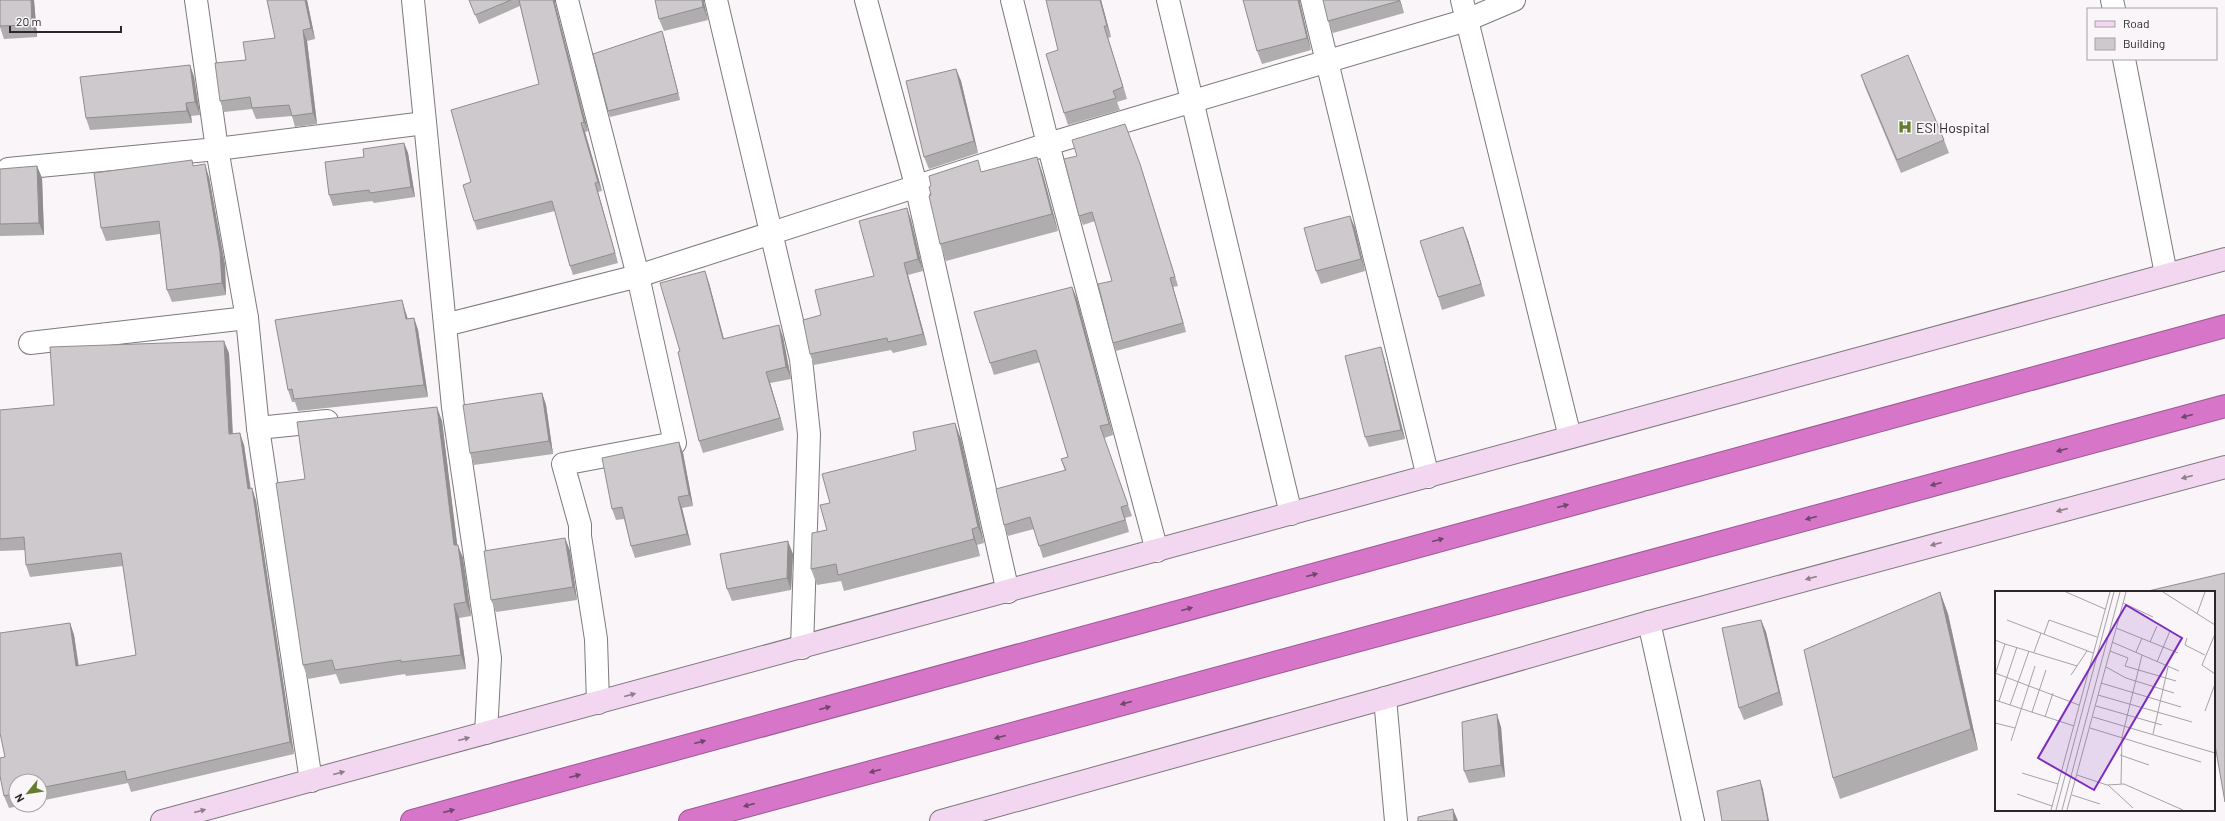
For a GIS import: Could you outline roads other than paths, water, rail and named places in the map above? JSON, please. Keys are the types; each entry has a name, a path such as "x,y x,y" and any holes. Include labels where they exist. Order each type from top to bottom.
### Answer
{"highway":[{"path":"412,821 2225,326"},
{"path":"690,821 2225,406"}],"main road":[{"path":"162,821 1008,592 2225,259"},
{"path":"942,821 1385,698 1649,622 2225,467"}],"street":[{"path":"196,0 216,149 247,318 258,428 311,781"},
{"path":"413,0 453,406 490,658 486,734"},
{"path":"567,0 638,276 675,443 563,464 580,525 580,536 596,639 598,703"},
{"path":"716,0 802,359 807,399 809,434 802,648"},
{"path":"866,0 916,185 1008,592"},
{"path":"1012,0 1048,144 1157,551"},
{"path":"1168,0 1292,514"},
{"path":"1312,0 1428,477"},
{"path":"445,325 638,276 916,185 1327,61 1464,10 1514,0"},
{"path":"1464,10 1570,437"},
{"path":"2124,60 2166,274"},
{"path":"5,169 216,149 425,124"},
{"path":"30,343 247,318"},
{"path":"430,409 453,406"},
{"path":"258,428 344,419"},
{"path":"1649,622 1693,821"},
{"path":"1385,698 1396,821"}],"place":[{"name":"ESI Hospital","path":"1905,127"}]}
